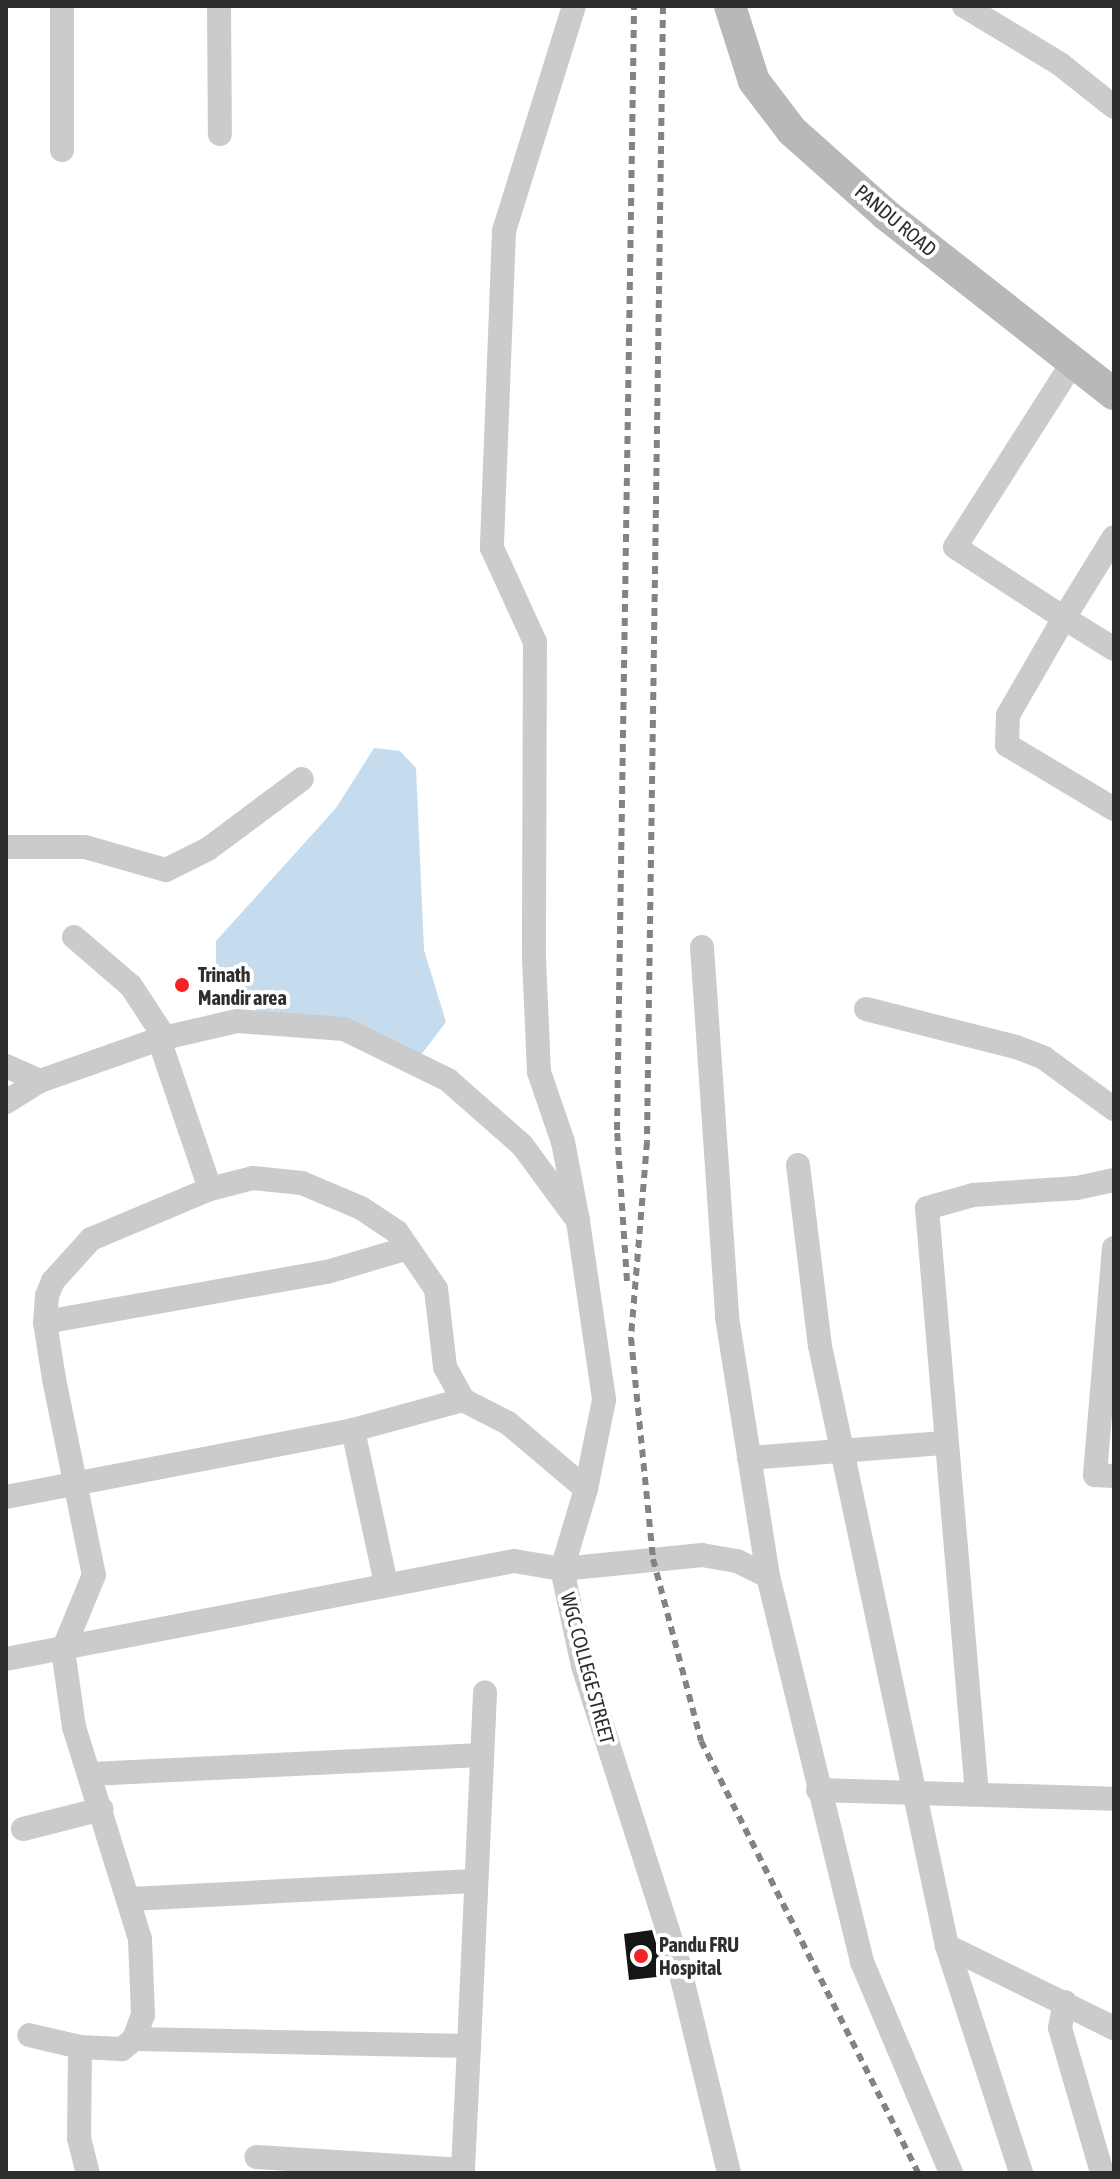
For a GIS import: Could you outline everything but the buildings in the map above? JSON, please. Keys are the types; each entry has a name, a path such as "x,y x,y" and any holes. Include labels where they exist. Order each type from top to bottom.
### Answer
{"street":[{"path":"62,6 62,150"},
{"path":"219,6 220,134"},
{"path":"574,6 504,231 492,548 535,642 539,1072 563,1142 578,1221 604,1400 586,1489 562,1569 702,1555 737,1561 768,1576"},
{"name":"PANDU ROAD","path":"730,6 754,81 792,131 885,214 1114,394"},
{"path":"974,7 1114,107"},
{"path":"1073,362 955,547 1114,649"},
{"path":"1114,537 1008,715 1007,745 1114,809"},
{"path":"6,847 85,847 166,870 208,849 302,779"},
{"path":"74,937 131,986 162,1039 210,1189"},
{"path":"702,947 727,1317 768,1576 862,1962 951,2173"},
{"path":"866,1009 1016,1047 1044,1058 1114,1109"},
{"path":"6,1102 40,1081 162,1039 237,1021 344,1029 448,1080 522,1145 578,1221"},
{"path":"6,1066 40,1081"},
{"path":"798,1165 820,1346 947,1946 1021,2173"},
{"path":"29,2035 80,2047 122,2049 134,2039 143,2015 140,1939 131,1899 74,1727 63,1650 94,1575 73,1485 45,1322 53,1281 91,1239 210,1189 253,1178 302,1183 361,1208 397,1232 436,1289 445,1367 463,1400 508,1423 586,1489"},
{"path":"977,1794 927,1208 973,1195 1077,1188 1114,1180"},
{"path":"45,1322 327,1272 408,1248"},
{"path":"1114,1248 1095,1475 1114,1476"},
{"path":"6,1497 353,1430 463,1400"},
{"path":"353,1430 386,1584"},
{"path":"749,1458 946,1443"},
{"name":"WGC COLLEGE STREET","path":"6,1659 514,1561 562,1569 583,1666 678,1962 729,2173"},
{"path":"256,2157 463,2172 473,1881 485,1692"},
{"path":"91,1774 481,1755"},
{"path":"818,1790 914,1790 1114,1799"},
{"path":"23,1829 102,1809"},
{"path":"131,1899 473,1881"},
{"path":"947,1946 1114,2028"},
{"path":"1065,2002 1060,2028 1083,2122 1102,2173"},
{"path":"134,2039 469,2046"},
{"path":"80,2047 79,2138 88,2173"}],"water":[{"path":"374,748 400,751 416,768 424,950 446,1022 421,1055 261,1015 216,967 216,941 336,808"}],"railway":[{"path":"627,1281 617,1130 634,6"},
{"path":"663,6 647,1142 631,1338 653,1559 701,1741 918,2173"}],"place":[{"name":"Trinath Mandir area","path":"182,985"},
{"name":"Pandu FRU Hospital","path":"641,1956"}]}
